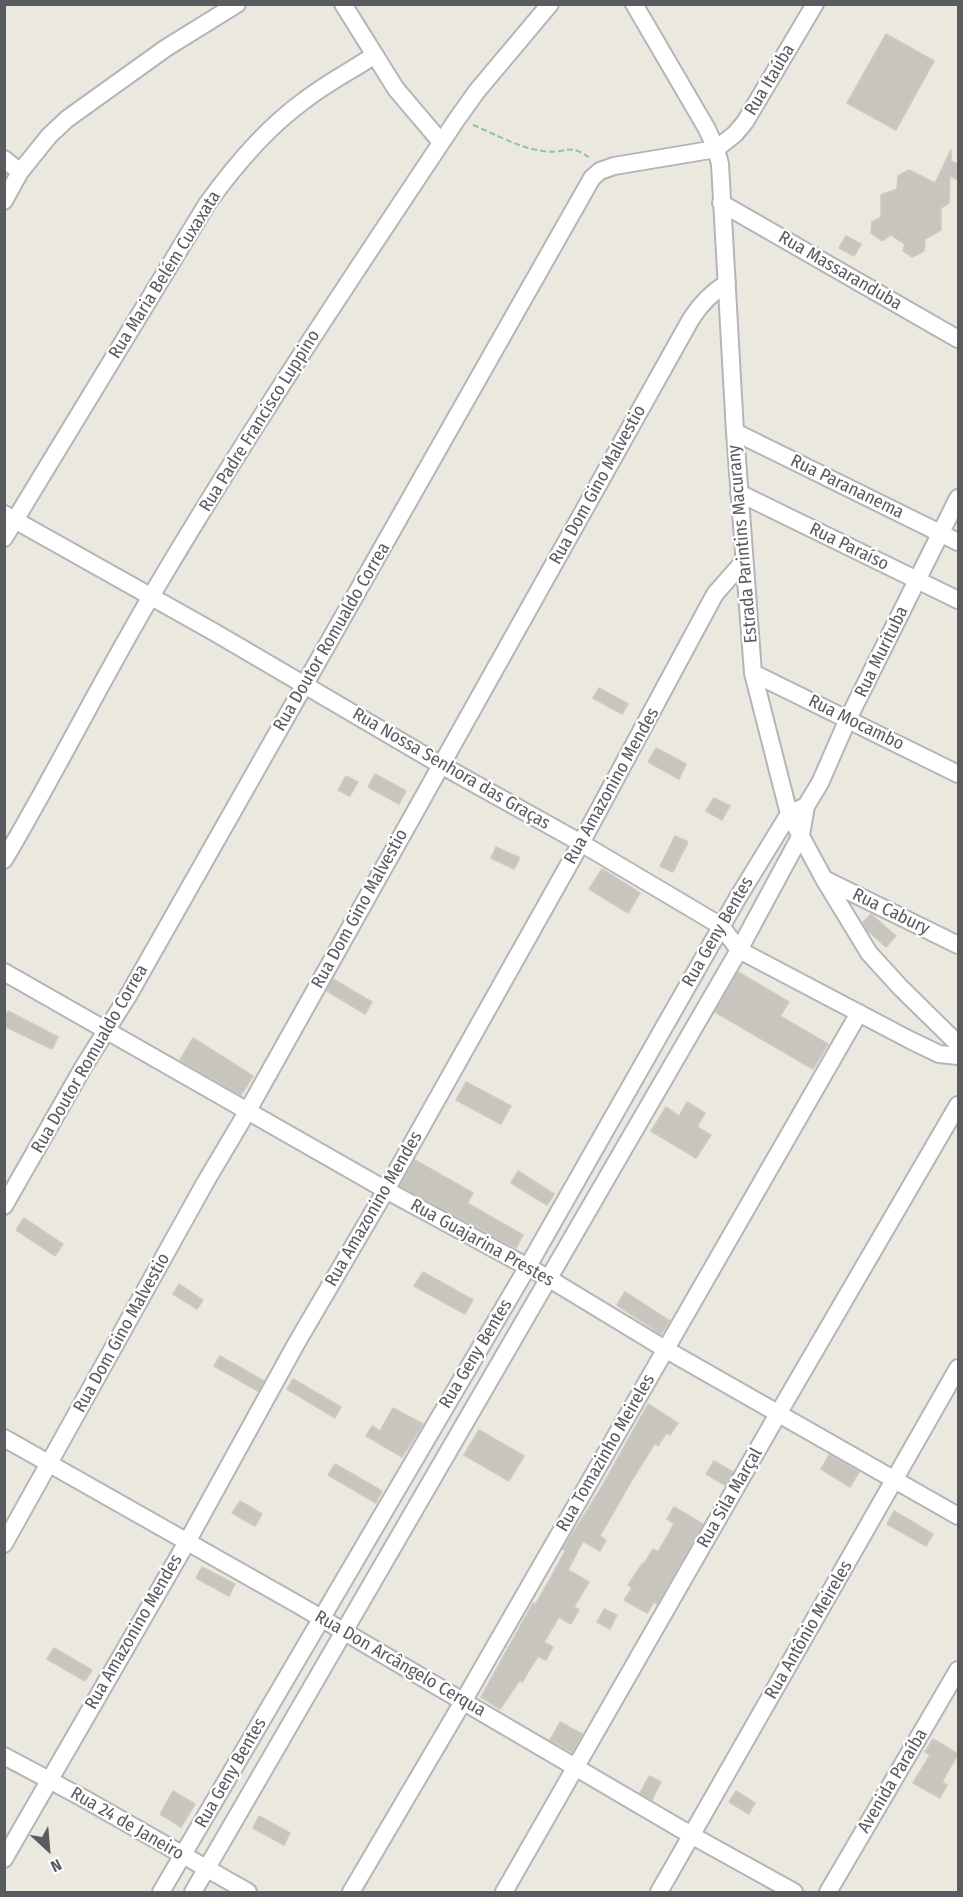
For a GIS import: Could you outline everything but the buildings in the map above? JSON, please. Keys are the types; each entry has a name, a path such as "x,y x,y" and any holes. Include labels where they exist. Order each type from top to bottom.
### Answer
{"street":[{"path":"4,201 20,172 49,136 67,119 166,48 237,4"},
{"path":"343,4 396,89 441,142"},
{"name":"Rua Padre Francisco Luppino","path":"4,860 151,596 294,366 457,119 477,91 550,4"},
{"name":"Estrada Parintins Macurany","path":"634,4 707,129 720,164 735,432 753,673 789,814 824,879 869,953 958,1044"},
{"name":"Rua Itaúba","path":"716,149 735,135 745,122 815,4"},
{"name":"Rua Maria Belém Cuxaxata","path":"4,538 10,517 228,174 248,151 304,100 375,55"},
{"path":"600,171 614,166 716,149"},
{"path":"4,159 20,172"},
{"name":"Rua Doutor Romualdo Correa","path":"4,1206 128,996 592,178 600,171"},
{"name":"Rua Massaranduba","path":"721,203 958,339"},
{"name":"Rua Dom Gino Malvestio","path":"4,1544 691,319 710,294 727,283"},
{"name":"Rua Parananema","path":"735,432 958,542"},
{"name":"Rua Paraíso","path":"739,493 958,600"},
{"name":"Rua Murituba","path":"801,835 806,806 820,783 848,719 958,498"},
{"name":"Rua Nossa Senhora das Graças","path":"10,517 581,843 721,926 739,950 939,1054 958,1056"},
{"name":"Rua Amazonino Mendes","path":"4,1859 386,1190 581,843 715,594 744,561"},
{"name":"Rua Mocambo","path":"753,673 958,774"},
{"path":"789,814 806,806"},
{"name":"Rua Geny Bentes","path":"161,1893 527,1268 721,926 789,814"},
{"name":"Rua Geny Bentes","path":"194,1893 739,950 801,835"},
{"name":"Rua Cabury","path":"824,879 958,945"},
{"name":"Rua Guajarina Prestes","path":"4,972 247,1112 548,1278 666,1349 778,1414 896,1478 958,1516"},
{"name":"Rua Tomazinho Meireles","path":"351,1893 859,1014"},
{"name":"Rua Sila Marçal","path":"504,1893 958,1105"},
{"name":"Rua Antônio Meireles","path":"659,1893 958,1368"},
{"name":"Rua Don Arcângelo Cerqua","path":"4,1438 794,1893"},
{"name":"Avenida Paraíba","path":"828,1893 958,1670"},
{"name":"Rua 24 de Janeiro","path":"4,1756 248,1893"}],"path":[{"path":"457,119 525,147 544,152 576,149 591,158 600,171"}]}
